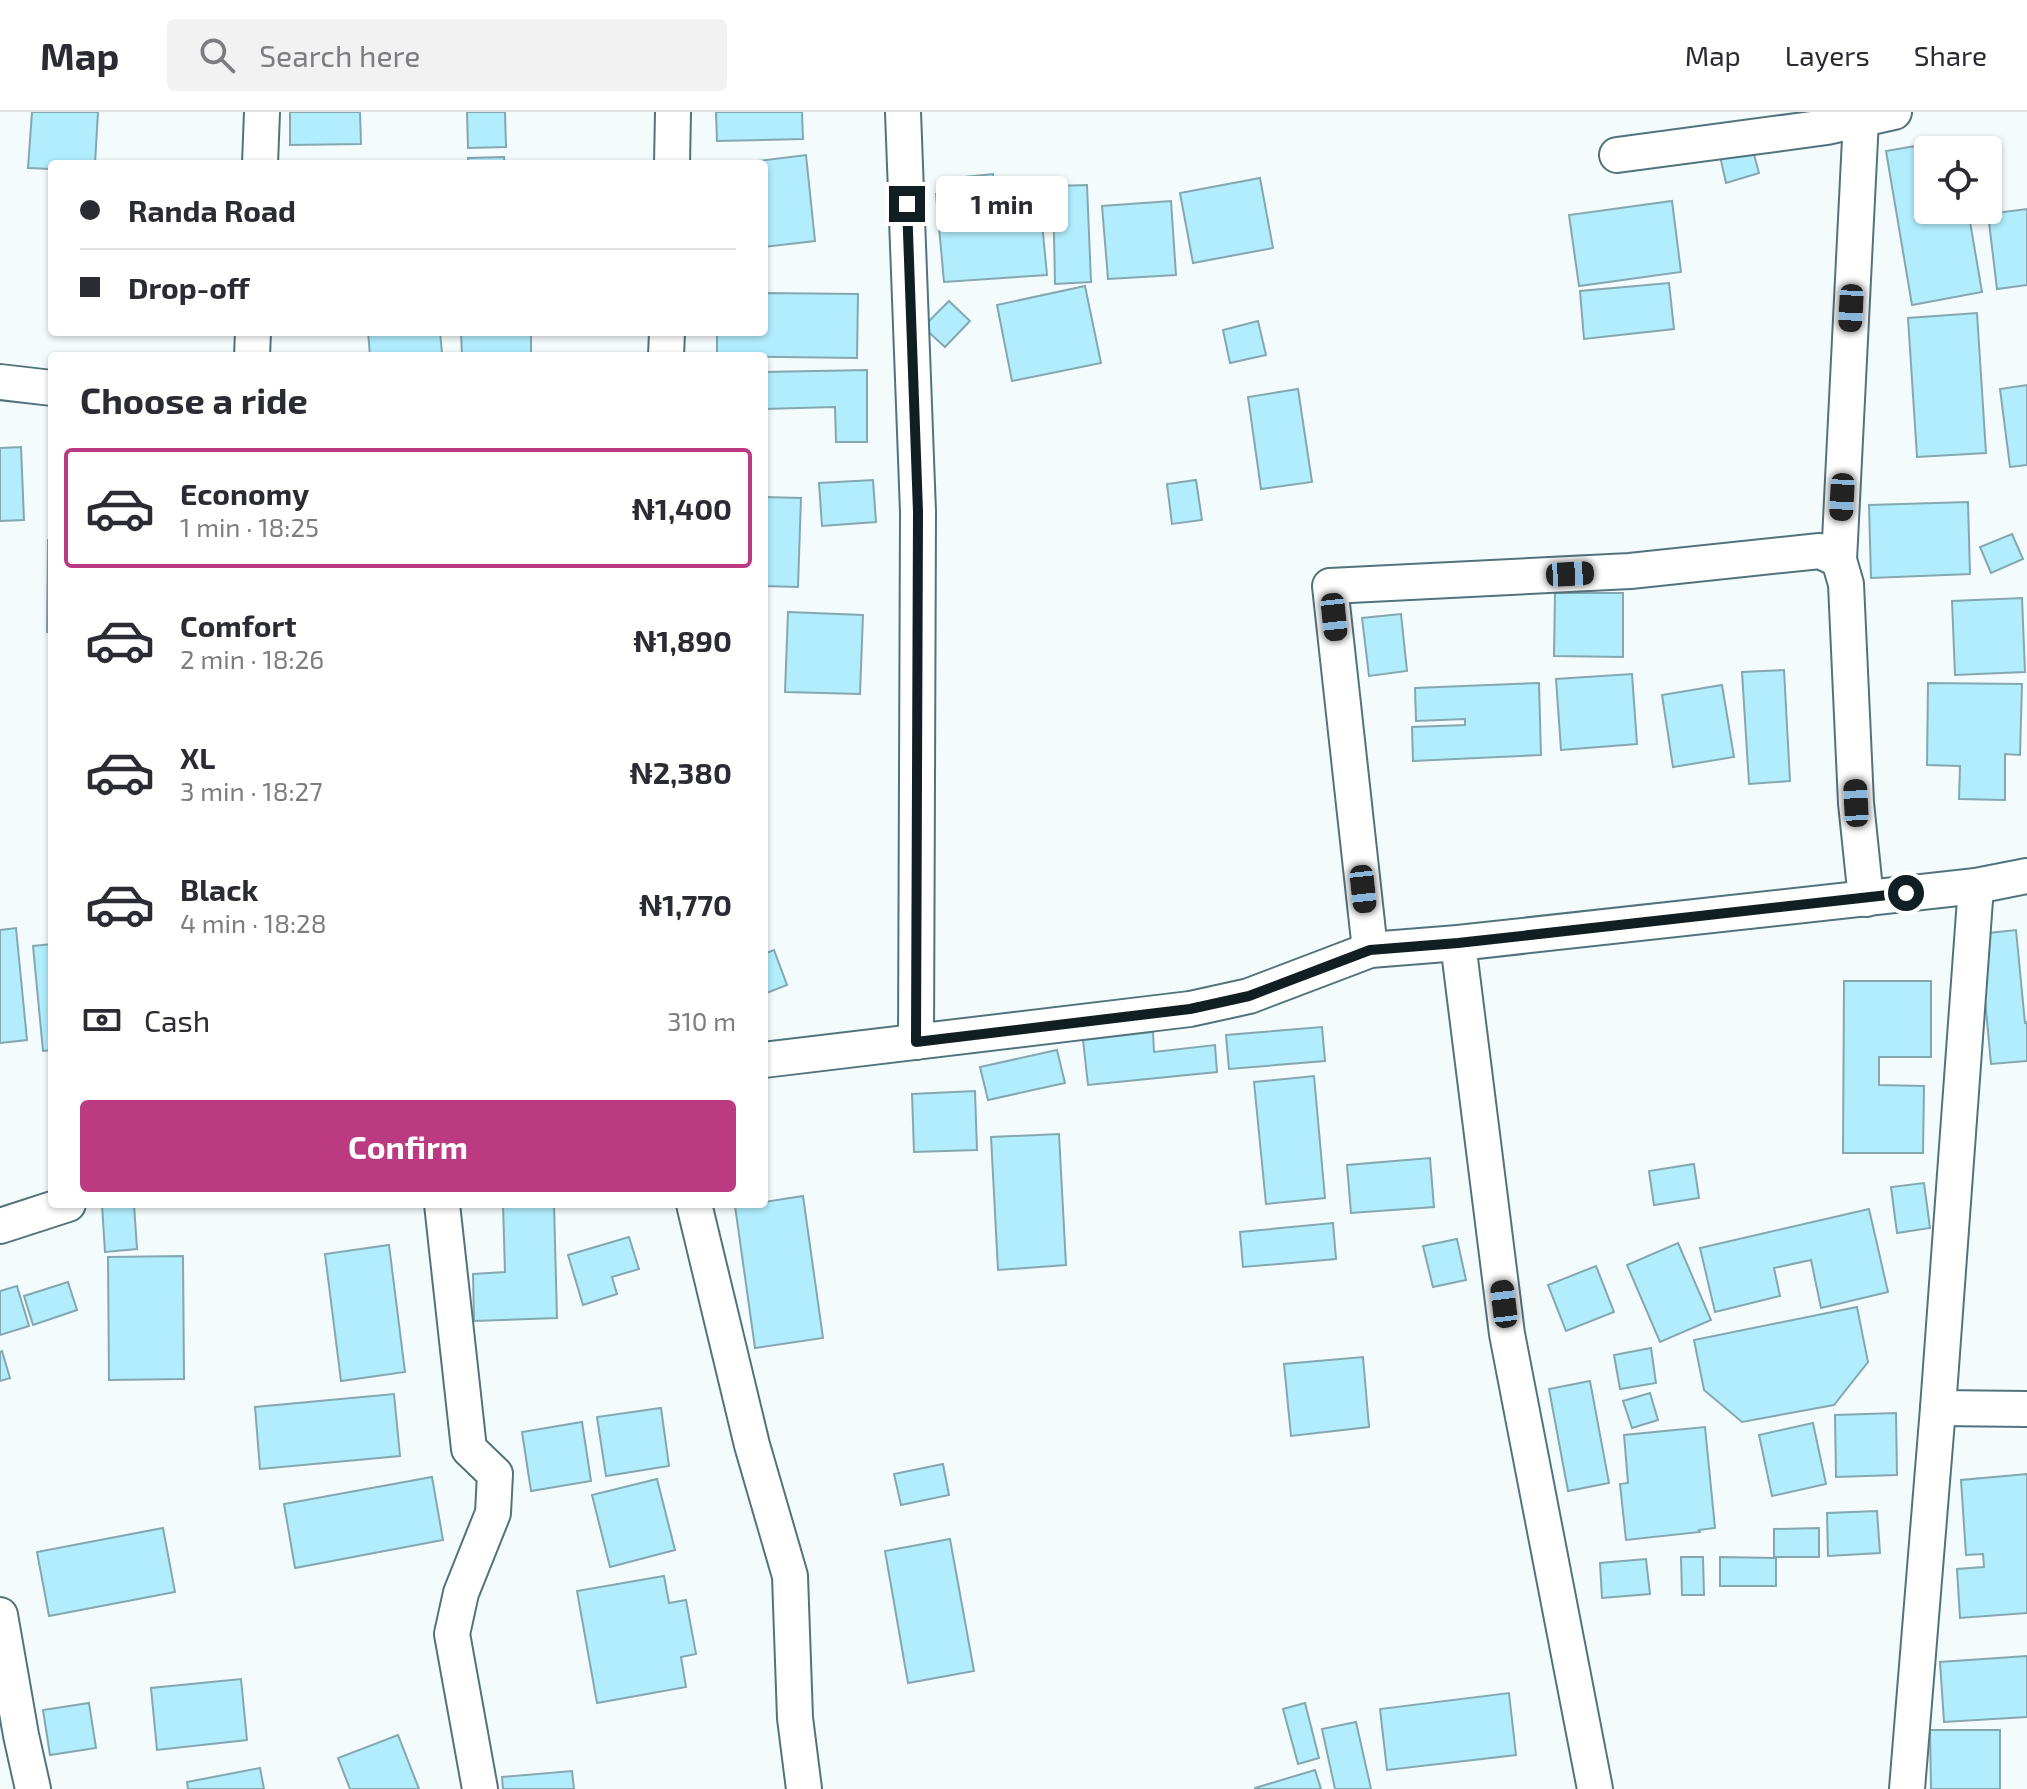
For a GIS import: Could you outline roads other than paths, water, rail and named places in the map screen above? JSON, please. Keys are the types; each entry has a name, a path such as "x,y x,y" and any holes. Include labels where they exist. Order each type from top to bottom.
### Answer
{"street":[{"path":"260,160 262,112"},
{"path":"672,160 673,112"},
{"path":"903,112 918,512 916,1042"},
{"path":"1617,155 1827,127 1894,112"},
{"path":"1861,119 1839,560 1846,584 1856,803 1866,899"},
{"path":"0,382 48,388"},
{"path":"1370,950 1330,586 1630,571 1820,551 1839,560"},
{"path":"768,1060 1190,1009 1249,996 1370,950 1866,899 1976,886 2027,876"},
{"path":"1907,1789 1976,886"},
{"path":"1458,943 1507,1334 1595,1789"},
{"path":"0,1226 56,1208"},
{"path":"442,1208 469,1449 495,1474 493,1513 461,1593 452,1634 480,1789"},
{"path":"695,1208 745,1418 790,1576 795,1718 804,1789"},
{"path":"1938,1408 2027,1409"},
{"path":"0,1615 33,1789"},
{"path":"0,1771 21,1735"}]}
